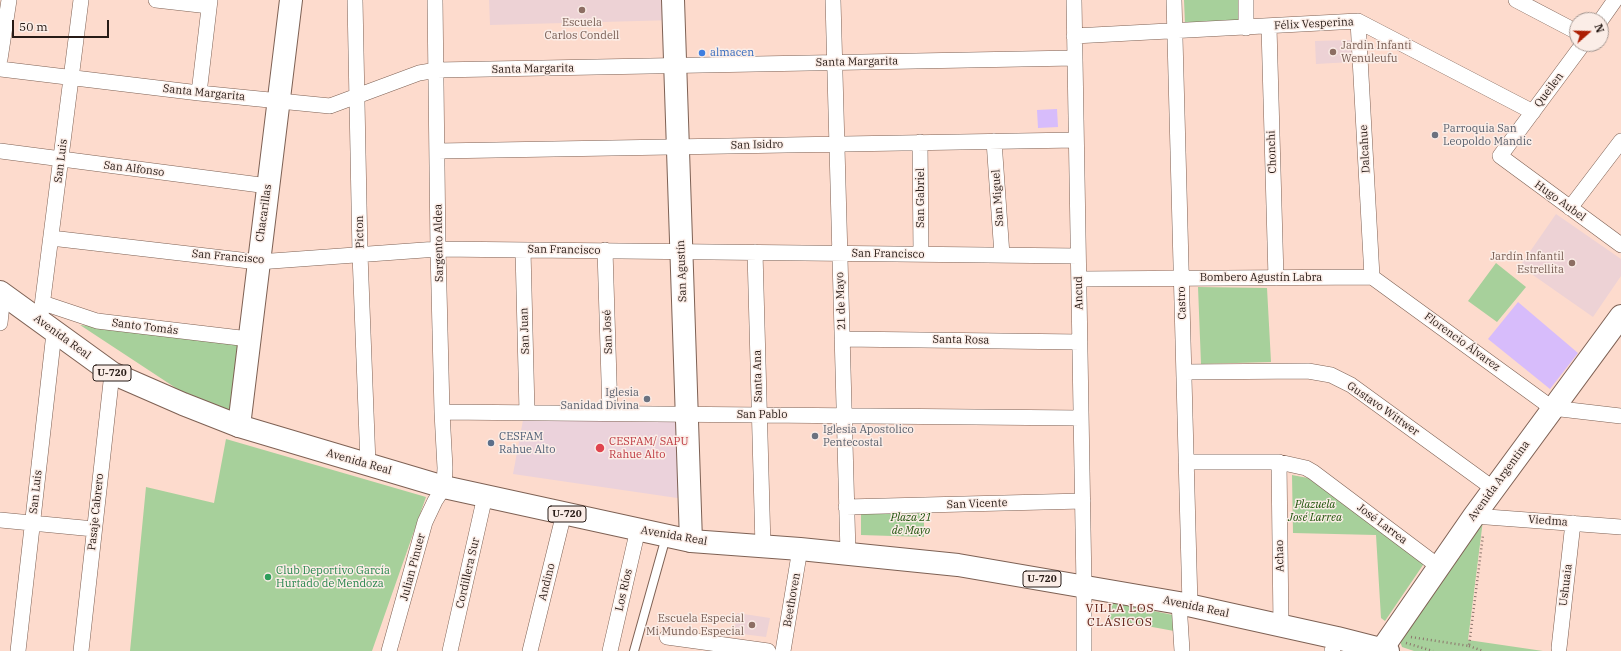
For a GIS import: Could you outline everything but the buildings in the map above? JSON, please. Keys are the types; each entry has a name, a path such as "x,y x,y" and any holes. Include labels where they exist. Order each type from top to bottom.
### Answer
{"main road":[{"name":"Chacarillas","path":"239,426 291,0"},
{"name":"San Agustín","path":"673,0 691,541"},
{"name":"Avenida Real","path":"2,294 46,319 112,373 183,404 239,426 444,487 666,537 691,541 848,553 958,564 1185,604 1281,626 1334,644 1386,646"},
{"name":"Avenida Argentina","path":"1386,646 1438,566 1479,524 1494,489 1621,316"}],"street":[{"path":"0,59 9,0"},
{"name":"San Luis","path":"18,651 33,524 51,238 81,0"},
{"path":"156,0 209,3 199,93"},
{"name":"Picton","path":"356,0 360,254 368,464"},
{"name":"Sargento Aldea","path":"435,0 438,248 442,412 445,468 444,487"},
{"name":"21 de Mayo","path":"833,0 848,553"},
{"name":"Ancud","path":"1074,0 1083,501 1084,651"},
{"name":"Castro","path":"1174,0 1186,462 1185,604 1182,651"},
{"path":"1246,0 1246,28"},
{"path":"1516,0 1569,28"},
{"path":"1606,12 1615,0"},
{"name":"Félix Vesperina","path":"1074,36 1269,27 1358,21 1533,112"},
{"name":"Dalcahue","path":"1358,21 1372,277"},
{"name":"Chonchi","path":"1269,27 1276,278"},
{"name":"Queilen","path":"1500,156 1577,52"},
{"name":"Santa Margarita","path":"0,69 199,93 330,106 419,72 437,70 1075,58"},
{"name":"San Isidro","path":"438,151 1076,140"},
{"name":"San Miguel","path":"994,141 1002,255"},
{"path":"1570,208 1621,141"},
{"name":"San Gabriel","path":"920,142 921,254"},
{"name":"San Alfonso","path":"0,151 268,186"},
{"name":"Hugo Aubel","path":"1500,156 1621,245"},
{"name":"San Francisco","path":"51,238 258,262 438,248 1078,256"},
{"name":"San Juan","path":"523,250 527,412"},
{"name":"San José","path":"605,250 610,413"},
{"name":"Santa Ana","path":"755,252 763,547"},
{"name":"Bombero Agustín Labra","path":"1079,279 1372,277"},
{"name":"Florencio Álvarez","path":"1372,277 1552,408"},
{"path":"0,323 2,294"},
{"name":"Santo Tomás","path":"46,319 97,321 249,339"},
{"name":"Santa Rosa","path":"842,339 1080,342"},
{"name":"Gustavo Wittwer","path":"1184,372 1308,371 1331,376 1351,385 1494,489"},
{"name":"Pasaje Cabrero","path":"81,651 112,373"},
{"path":"1552,408 1621,416"},
{"name":"San Pablo","path":"442,412 1081,418"},
{"name":"José Larrea","path":"1186,462 1279,462 1298,466 1313,472 1438,566"},
{"name":"Achao","path":"1279,462 1281,626"},
{"name":"Julian Pinuer","path":"389,651 425,522 434,501 444,487"},
{"name":"Cordillera Sur","path":"450,651 485,496"},
{"name":"San Vicente","path":"846,507 1083,501"},
{"name":"Andino","path":"530,651 564,513"},
{"path":"0,520 94,529"},
{"name":"Viedma","path":"1479,524 1574,523 1621,527"},
{"name":"Ushuaia","path":"1559,648 1574,523"},
{"name":"Los Ríos","path":"610,651 638,530"},
{"name":"Beethoven","path":"783,651 800,549"},
{"path":"667,637 692,646 768,651"}],"lane":[{"path":"634,651 666,537"}],"path":[{"path":"1469,646 1479,524"},
{"path":"1386,646 1398,635 1469,646 1483,651"},
{"path":"1386,646 1433,651"}],"shaded area":[{"name":"Escuela Carlos Condell","path":"489,0 674,0 675,20 490,25"},
{"name":"Jardin Infanti Wenuleufu","path":"1351,40 1352,62 1316,64 1315,41"},
{"name":"Jardín Infantil Estrellita","path":"1556,214 1621,259 1621,276 1593,317 1520,266"},
{"name":"CESFAM/ SAPU Rahue Alto","path":"523,420 680,422 684,499 513,474"},
{"name":"Escuela Especial Mi Mundo Especial","path":"737,613 770,618 766,637 734,633"}],"green space":[{"path":"1184,0 1240,0 1241,22 1185,24"},
{"path":"1496,263 1526,287 1497,322 1468,301"},
{"path":"1198,287 1267,288 1271,362 1201,364"},
{"path":"80,325 247,342 238,414 191,398"},
{"name":"Club Deportivo García Hurtado de Mendoza","path":"226,439 426,497 372,651 130,651 146,487 214,503"},
{"name":"Plazuela José Larrea","path":"1292,475 1308,478 1425,562 1385,621 1381,618 1376,535 1293,533"},
{"name":"Plaza 21 de Mayo","path":"924,510 924,537 861,535 861,514"},
{"path":"1483,520 1468,640 1543,651 1414,651 1402,647 1398,635"},
{"path":"1110,602 1173,615 1174,631 1109,619"}],"place":[{"name":"Escuela Carlos Condell","path":"582,10"},
{"name":"Jardin Infanti Wenuleufu","path":"1333,52"},
{"name":"almacen","path":"702,53"},
{"name":"Parroquia San Leopoldo Mandic","path":"1435,135"},
{"name":"Jardín Infantil Estrellita","path":"1572,263"},
{"name":"Iglesia Sanidad Divina","path":"647,399"},
{"name":"Iglesia Apostolico Pentecostal","path":"815,436"},
{"name":"CESFAM Rahue Alto","path":"491,443"},
{"name":"CESFAM/ SAPU Rahue Alto","path":"600,448"},
{"name":"Club Deportivo García Hurtado de Mendoza","path":"268,577"},
{"name":"Escuela Especial Mi Mundo Especial","path":"752,625"}],"district":[{"name":"VILLA LOS CLÁSICOS","path":"1120,616"}]}
